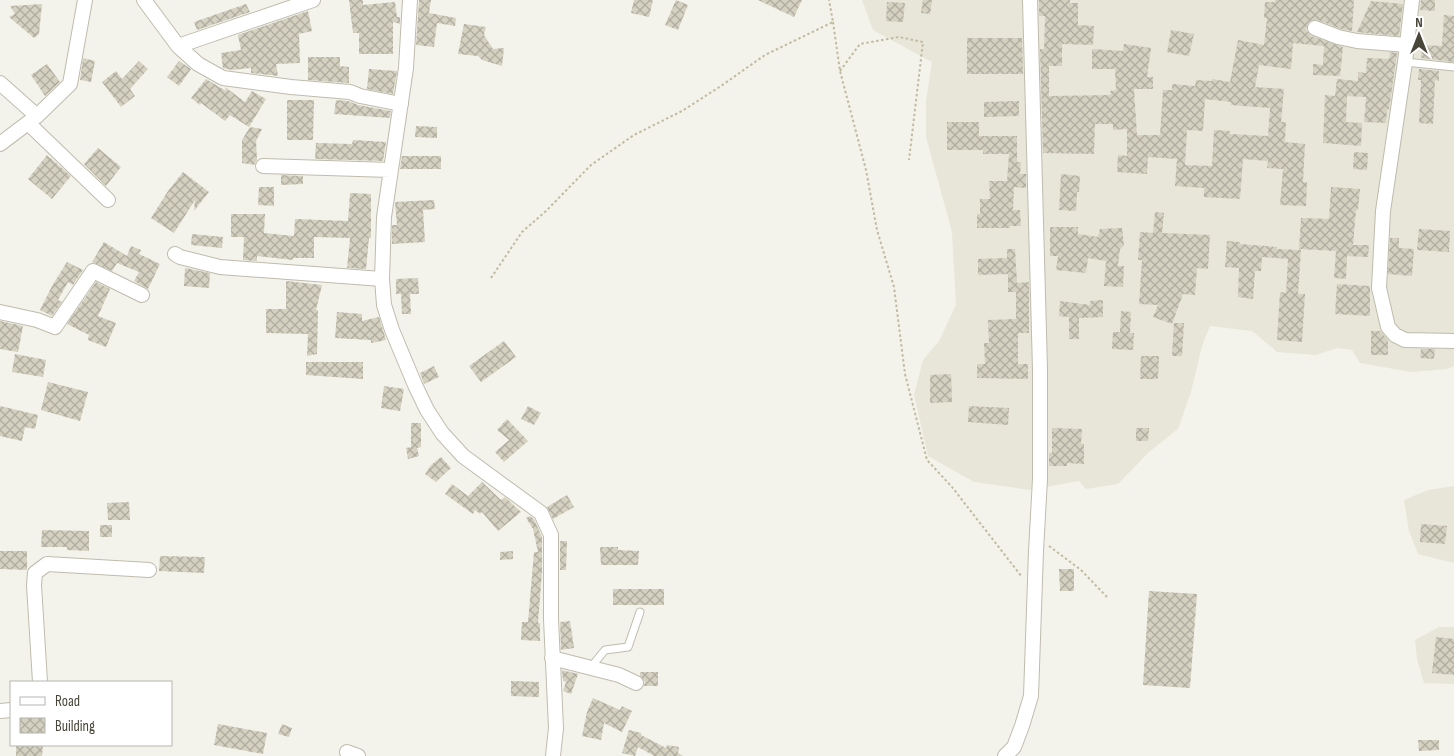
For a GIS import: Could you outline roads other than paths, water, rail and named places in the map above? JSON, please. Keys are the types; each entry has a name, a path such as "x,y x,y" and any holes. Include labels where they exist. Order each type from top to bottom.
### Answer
{"street":[{"path":"0,144 32,120 70,84 84,0"},
{"path":"144,0 178,46 198,64 223,78 350,92 360,96 401,104"},
{"path":"178,46 313,0"},
{"path":"410,0 406,68 384,217 382,279 384,305 392,330 415,385 427,410 442,433 463,456 541,513 551,535 552,658 556,728 553,756"},
{"path":"1005,756 1014,747 1031,696 1040,479 1040,370 1030,0"},
{"path":"1412,0 1405,62 1383,211 1379,288 1388,327 1395,335 1405,340 1454,341"},
{"path":"1315,28 1338,37 1357,41 1407,45"},
{"path":"0,83 32,120 108,200"},
{"path":"263,166 390,170"},
{"path":"175,254 220,267 382,279"},
{"path":"0,312 37,320 55,327 93,271 142,295"},
{"path":"40,681 34,584 35,573 47,564 149,570"},
{"path":"552,658 619,675 636,684"}],"lane":[{"path":"1405,62 1454,67"},
{"path":"591,667 605,650 628,647 640,612"}]}
